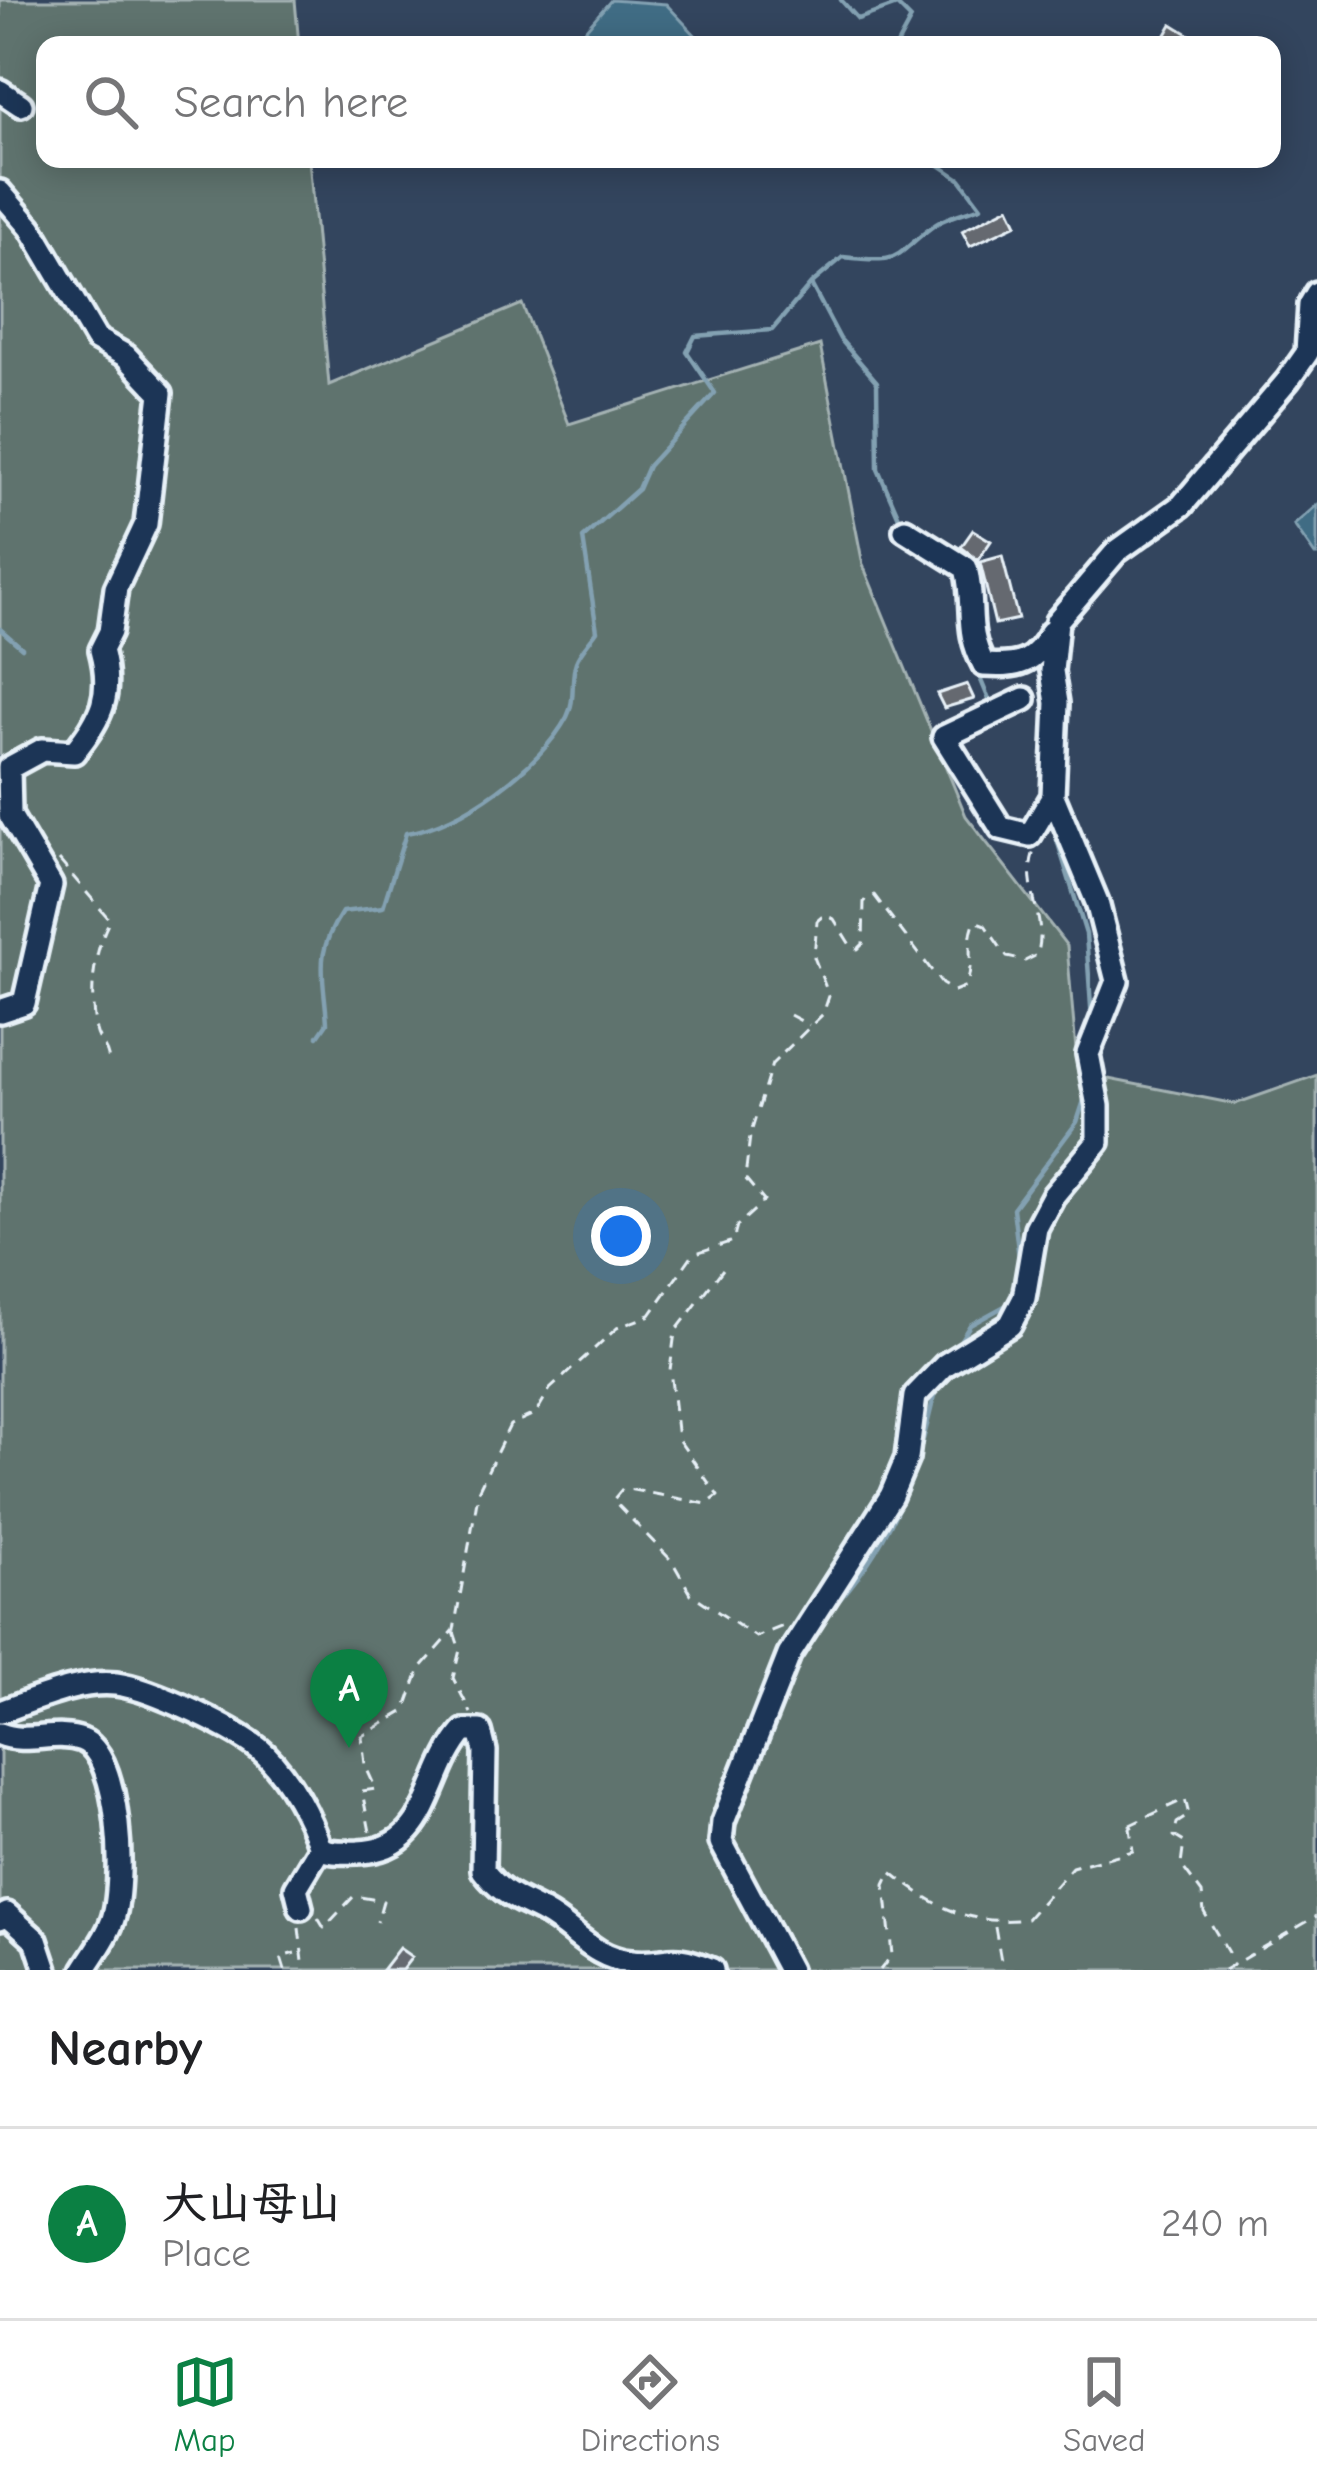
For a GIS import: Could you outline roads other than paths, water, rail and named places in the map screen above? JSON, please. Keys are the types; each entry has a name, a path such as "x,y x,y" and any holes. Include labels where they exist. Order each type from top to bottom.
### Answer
{"lane":[{"path":"0,91 21,105"},
{"path":"0,192 31,228 97,339 126,356 161,394 146,524 116,588 110,632 101,650 107,674 103,717 74,752 42,750 10,768 10,815 51,885 24,1003 0,1011"},
{"path":"905,530 966,568 974,601 969,638 984,665 1017,667 1037,656 1057,621 1116,552 1182,505 1288,380 1307,352 1310,305 1317,293"},
{"path":"789,1970 721,1842 723,1822 780,1676 812,1612 891,1496 907,1458 915,1396 944,1365 1010,1325 1024,1298 1036,1228 1053,1196 1098,1142 1098,1106 1088,1054 1117,981 1097,902 1053,796 1057,703 1052,671 1057,621"},
{"path":"1024,699 944,737 1001,828 1030,835 1053,796"},
{"path":"0,1712 68,1689 111,1683 159,1694 265,1754 310,1815 320,1848 296,1888 298,1904"},
{"path":"320,1848 370,1852 393,1845 419,1825 450,1747 464,1731 480,1731 485,1750 483,1870 494,1884 508,1897 544,1913 598,1955 634,1963 679,1956 712,1970"},
{"path":"0,1734 14,1739 68,1737 86,1741 100,1753 123,1858 112,1923 84,1970"},
{"path":"0,1918 7,1914 25,1925 46,1970"}],"water":[{"path":"611,0 666,4 696,36 580,36"},
{"path":"1317,505 1317,555 1315,555 1294,525"}],"waterway":[{"path":"841,0 858,19 897,5 911,19 902,36"},
{"path":"901,522 878,469 877,382 840,339 811,284 843,257 896,256 941,221 981,207 960,179 944,168"},
{"path":"318,1036 327,1023 324,953 342,912 383,907 406,833 451,819 497,791 539,755 567,717 576,662 597,631 583,538 638,489 648,466 715,393 687,352 695,336 772,330 811,284"},
{"path":"0,629 22,648"},
{"path":"978,673 992,707"},
{"path":"1053,827 1086,934 1092,1021"},
{"path":"1020,1267 1013,1208 1077,1122 1087,1091"},
{"path":"957,1346 970,1325 1012,1302"},
{"path":"829,1611 869,1561 899,1507 936,1387"},
{"path":"765,1750 783,1699"}],"place":[{"name":"大山母山","path":"349,1748"}]}
